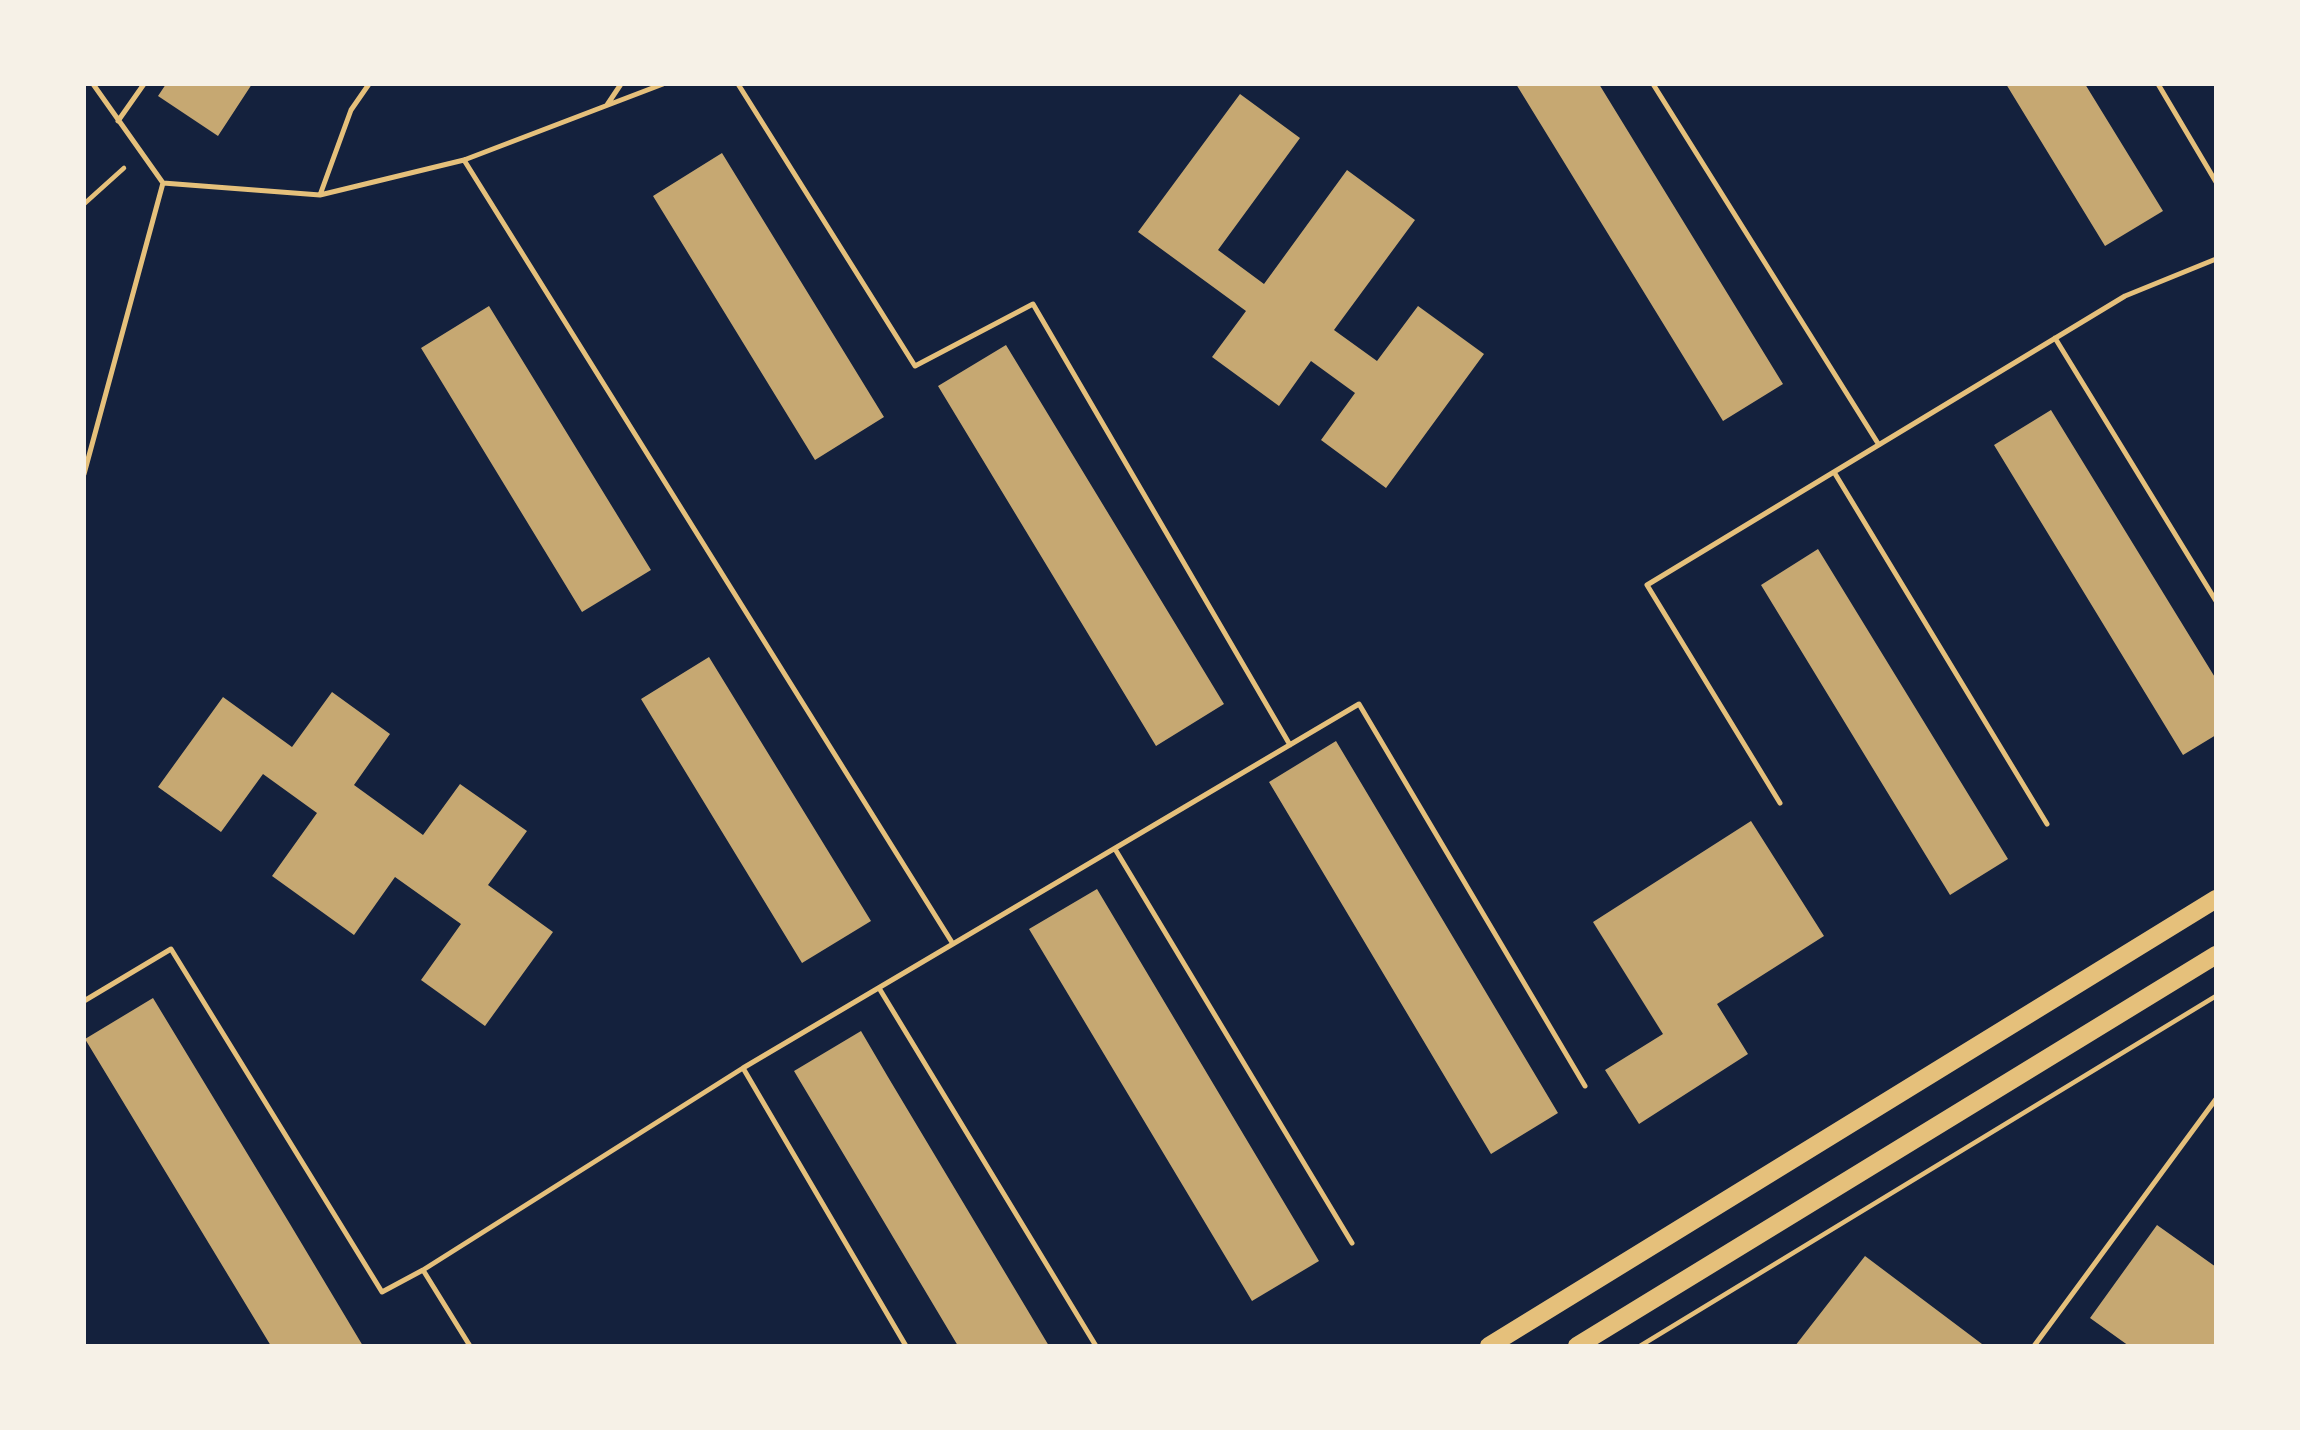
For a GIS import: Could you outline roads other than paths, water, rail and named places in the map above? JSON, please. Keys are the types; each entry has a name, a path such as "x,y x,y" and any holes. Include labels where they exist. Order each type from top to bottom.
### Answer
{"main road":[{"path":"1489,1346 2216,899"},
{"path":"1577,1346 2214,957"}],"lane":[{"path":"93,84 163,183 320,195 464,160 663,84"},
{"path":"118,121 144,84"},
{"path":"320,195 351,110 369,84"},
{"path":"606,106 621,84"},
{"path":"738,84 915,366 1033,304 1290,745"},
{"path":"1653,84 1879,445"},
{"path":"2158,84 2216,182"},
{"path":"464,160 953,944"},
{"path":"84,474 163,183"},
{"path":"1780,803 1647,585 2125,296 2216,259"},
{"path":"2055,338 2216,601"},
{"path":"1834,472 2047,824"},
{"path":"84,1001 171,949 382,1292 423,1270 743,1068 1359,704 1585,1086"},
{"path":"1115,849 1352,1243"},
{"path":"879,988 1096,1346"},
{"path":"743,1068 906,1346"},
{"path":"2034,1346 2216,1099"},
{"path":"423,1270 470,1346"}]}
